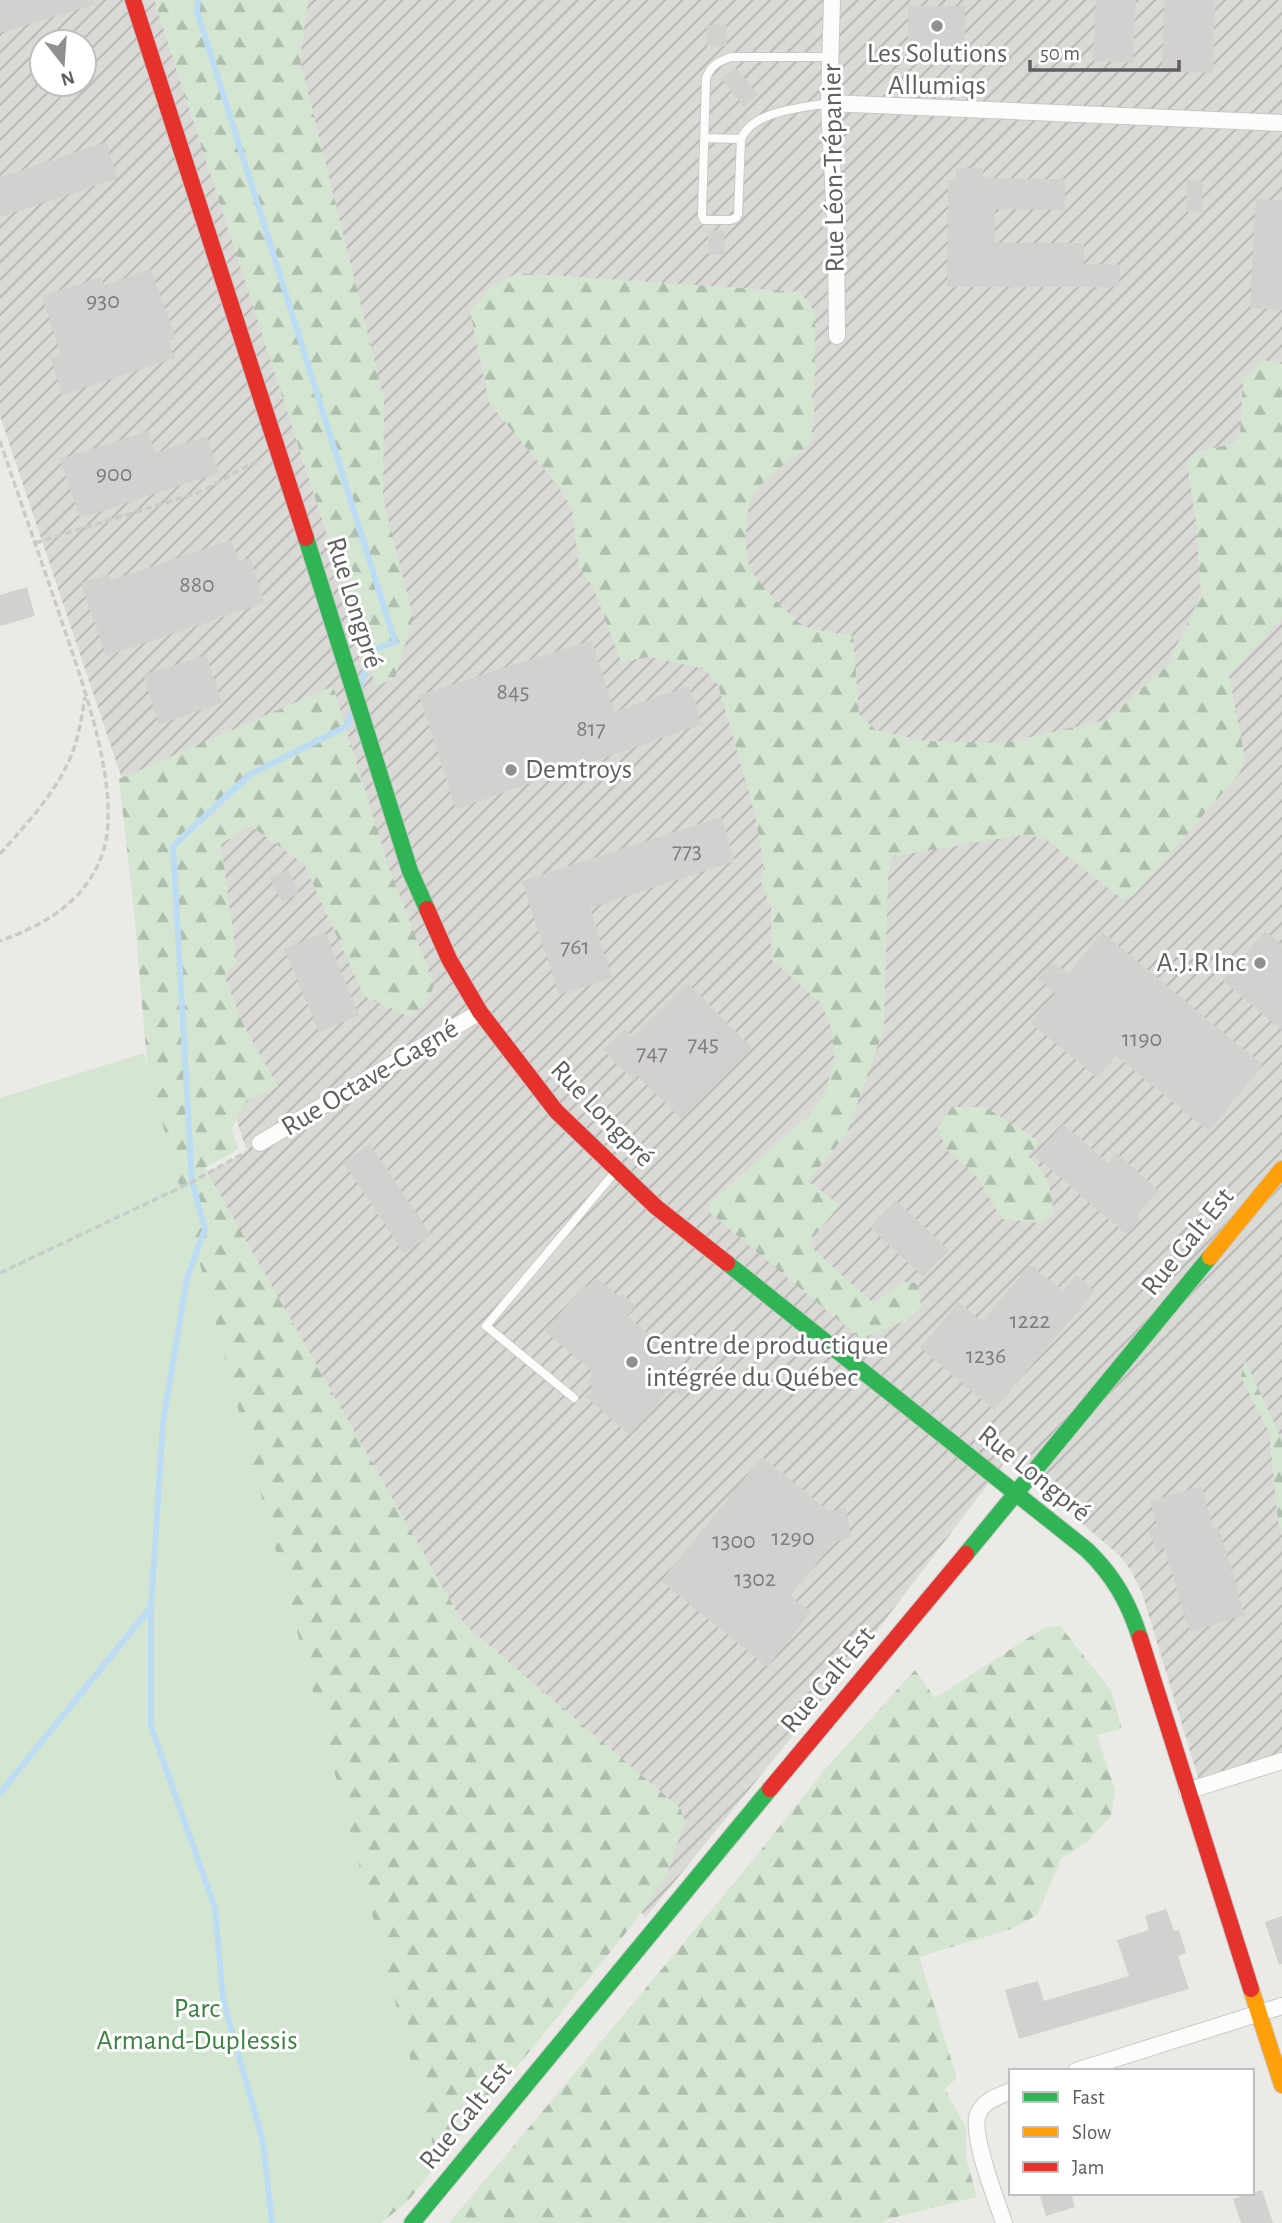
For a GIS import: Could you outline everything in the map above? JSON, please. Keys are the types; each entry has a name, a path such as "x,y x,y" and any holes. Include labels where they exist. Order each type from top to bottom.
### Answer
{"street":[{"name":"Rue Longpré","path":"133,0 280,454 410,871 449,959 480,1013 556,1111 656,1207 1092,1555 1121,1587 1135,1622 1282,2085"},
{"name":"Rue Léon-Trépanier","path":"832,0 829,103 836,239 837,336"},
{"path":"829,103 1282,123"},
{"name":"Rue Octave-Gagné","path":"260,1143 480,1013"},
{"name":"Rue Galt Est","path":"412,2223 652,1930 1280,1177"},
{"path":"1187,1791 1282,1761"},
{"path":"1082,2069 1282,2006"},
{"path":"1004,2223 979,2144 976,2125 977,2114 984,2105 1009,2092"}],"lane":[{"path":"829,103 766,116 744,132 741,139 738,214 730,220 704,220 706,78 711,67 732,57 830,57"},
{"path":"704,138 741,139"},
{"path":"574,1398 486,1326 617,1170"}],"path":[{"path":"0,441 86,695 108,801 102,853 89,882 60,911 32,930 0,941"},
{"path":"35,544 197,493 240,469 280,454"},
{"path":"0,853 32,817 65,771 78,735 86,695"},
{"path":"0,1273 191,1182 260,1143"}],"shaded area":[{"path":"0,0 1282,0 1282,1757 1200,1784 1142,1593 1131,1571 1121,1557 1007,1459 860,1653 645,1918 192,1182 247,1151 0,416"}],"green space":[{"path":"154,0 308,0 300,60 384,399 383,498 413,618 395,678 376,686"},
{"path":"517,273 800,292 815,312 814,438 765,480 752,498 746,533 750,568 773,598 801,624 853,636 859,714 876,730 925,741 1004,743 1106,720 1166,667 1201,595 1196,523 1187,461 1198,451 1233,444 1240,435 1243,381 1264,360 1282,364 1282,618 1229,675 1245,759 1239,774 1133,896 1122,899 1044,838 1023,835 894,856 888,873 884,1028 847,1133 808,1181 840,1205 810,1241 814,1250 873,1303 903,1282 918,1283 921,1307 907,1320 861,1339 709,1212 710,1203 809,1115 826,1091 834,1058 832,1030 821,1003 771,959 771,906 760,880 764,869 755,814 718,685 705,669 649,657 621,662 593,587 579,567 572,508 558,486 489,403 470,311 491,287"},
{"path":"333,686 389,868 434,984 429,1000 410,1017 364,996 304,864 251,826 221,844 237,962 224,975 243,1024 278,1087 246,1101 232,1129 238,1149 205,1168 463,1623 680,1808 685,1821 667,1875 633,1924 407,2202 381,2223 0,2223 0,1105 149,1085 119,779"},
{"name":"Parc Armand-Duplessis","path":"144,1053 434,2148 377,2223 0,2223 0,1098"},
{"path":"952,1107 985,1107 1039,1143 1028,1156 1048,1182 1054,1214 1041,1223 1002,1219 977,1177 947,1150 937,1128"},
{"path":"1245,1360 1282,1440 1282,1532 1278,1521 1269,1432 1241,1377"},
{"path":"1060,1626 1111,1690 1122,1729 1097,1735 1115,1790 1111,1816 1087,1842 1061,1859 1037,1915 1011,1929 919,1957 957,2078 945,2089 966,2128 966,2158 977,2197 888,2219 883,2223 449,2223 744,1871 827,1767 915,1670 935,1698 1045,1627"}],"building":[{"path":"0,0 94,0 95,4 0,33"},
{"path":"1096,0 1136,0 1133,63 1093,61"},
{"path":"1164,0 1215,0 1213,73 1162,72"},
{"name":"Les Solutions Allumiqs","path":"908,6 965,6 965,45 908,45"},
{"path":"726,24 727,46 707,46 706,25"},
{"path":"735,67 758,95 744,107 721,79"},
{"path":"106,142 118,178 0,217 0,177"},
{"path":"956,168 983,168 983,178 1065,179 1065,210 995,209 995,243 1084,243 1084,264 1120,265 1119,287 947,287 948,180 956,180"},
{"path":"1187,180 1203,181 1202,213 1186,212"},
{"path":"1256,199 1282,200 1282,310 1250,308"},
{"path":"724,230 725,255 709,255 708,231"},
{"path":"151,269 176,339 169,341 175,358 62,395 51,359 61,355 42,296 101,277 104,285"},
{"path":"148,431 155,453 207,436 219,473 80,518 60,459"},
{"path":"231,540 239,561 250,558 265,603 106,656 81,583 109,574 111,580"},
{"path":"27,587 35,616 0,626 0,595"},
{"path":"592,640 614,712 689,686 702,724 456,809 419,695"},
{"path":"206,655 222,703 159,724 143,675"},
{"path":"721,817 735,861 590,908 612,978 559,995 522,881"},
{"path":"288,869 299,893 282,902 270,878"},
{"name":"A.J.R Inc","path":"1265,931 1282,945 1282,1030 1223,981"},
{"path":"325,932 359,1015 319,1032 284,949"},
{"path":"1102,932 1263,1065 1209,1131 1116,1056 1098,1078 1031,1023 1055,993 1038,979 1052,962 1068,974"},
{"path":"688,983 752,1048 681,1119 638,1076 634,1081 603,1050 625,1029 634,1037"},
{"path":"1063,1124 1108,1163 1117,1153 1159,1191 1136,1216 1140,1220 1127,1235 1035,1156"},
{"path":"370,1144 431,1235 404,1253 343,1162"},
{"path":"896,1200 949,1250 923,1277 870,1227"},
{"path":"1030,1264 1063,1291 1076,1275 1095,1291 994,1410 920,1348 959,1302 982,1322"},
{"name":"Centre de productique intégrée du Québec","path":"597,1278 619,1297 622,1294 636,1306 627,1316 657,1341 659,1338 671,1348 669,1350 699,1376 681,1397 671,1388 630,1435 586,1397 594,1388 587,1382 594,1373 545,1331 584,1285 588,1288"},
{"path":"762,1457 829,1511 846,1508 851,1538 834,1542 790,1596 811,1612 767,1667 661,1581"},
{"path":"1201,1486 1214,1530 1219,1528 1245,1615 1190,1632 1164,1548 1156,1551 1149,1530 1158,1527 1150,1501"},
{"path":"1166,1909 1174,1931 1179,1930 1186,1953 1178,1956 1189,1989 1019,2039 1005,1990 1038,1981 1044,2001 1129,1976 1117,1940 1149,1930 1145,1916"},
{"path":"1282,1916 1282,1964 1279,1965 1265,1922"},
{"path":"1262,2190 1273,2223 1241,2223 1233,2199 1254,2195 1254,2192"},
{"path":"1040,2195 1072,2195 1075,2207 1046,2216"}],"waterway":[{"path":"198,0 197,11 395,642 372,650 360,687"},
{"path":"272,2223 263,2142 223,1999 215,1908 151,1726 151,1607 163,1422 187,1278 205,1229 192,1182 173,846 249,775 347,726 352,710"},
{"path":"0,1793 151,1607"}],"traffic: fast":[{"path":"306,538 410,871 427,909"},
{"path":"966,1554 1210,1257"},
{"path":"727,1263 1087,1550 1120,1591 1140,1638"},
{"path":"412,2223 770,1789"}],"traffic: slow":[{"path":"1210,1257 1282,1169"},
{"path":"1251,1989 1282,2085"}],"traffic: jam":[{"path":"133,0 306,538"},
{"path":"427,909 449,959 480,1012 556,1111 656,1207 727,1263"},
{"path":"770,1789 966,1554"},
{"path":"1140,1638 1251,1989"}],"place":[{"name":"Les Solutions Allumiqs","path":"937,26"},
{"name":"Demtroys","path":"511,770"},
{"name":"A.J.R Inc","path":"1260,963"},
{"name":"Centre de productique intégrée du Québec","path":"632,1362"}]}
